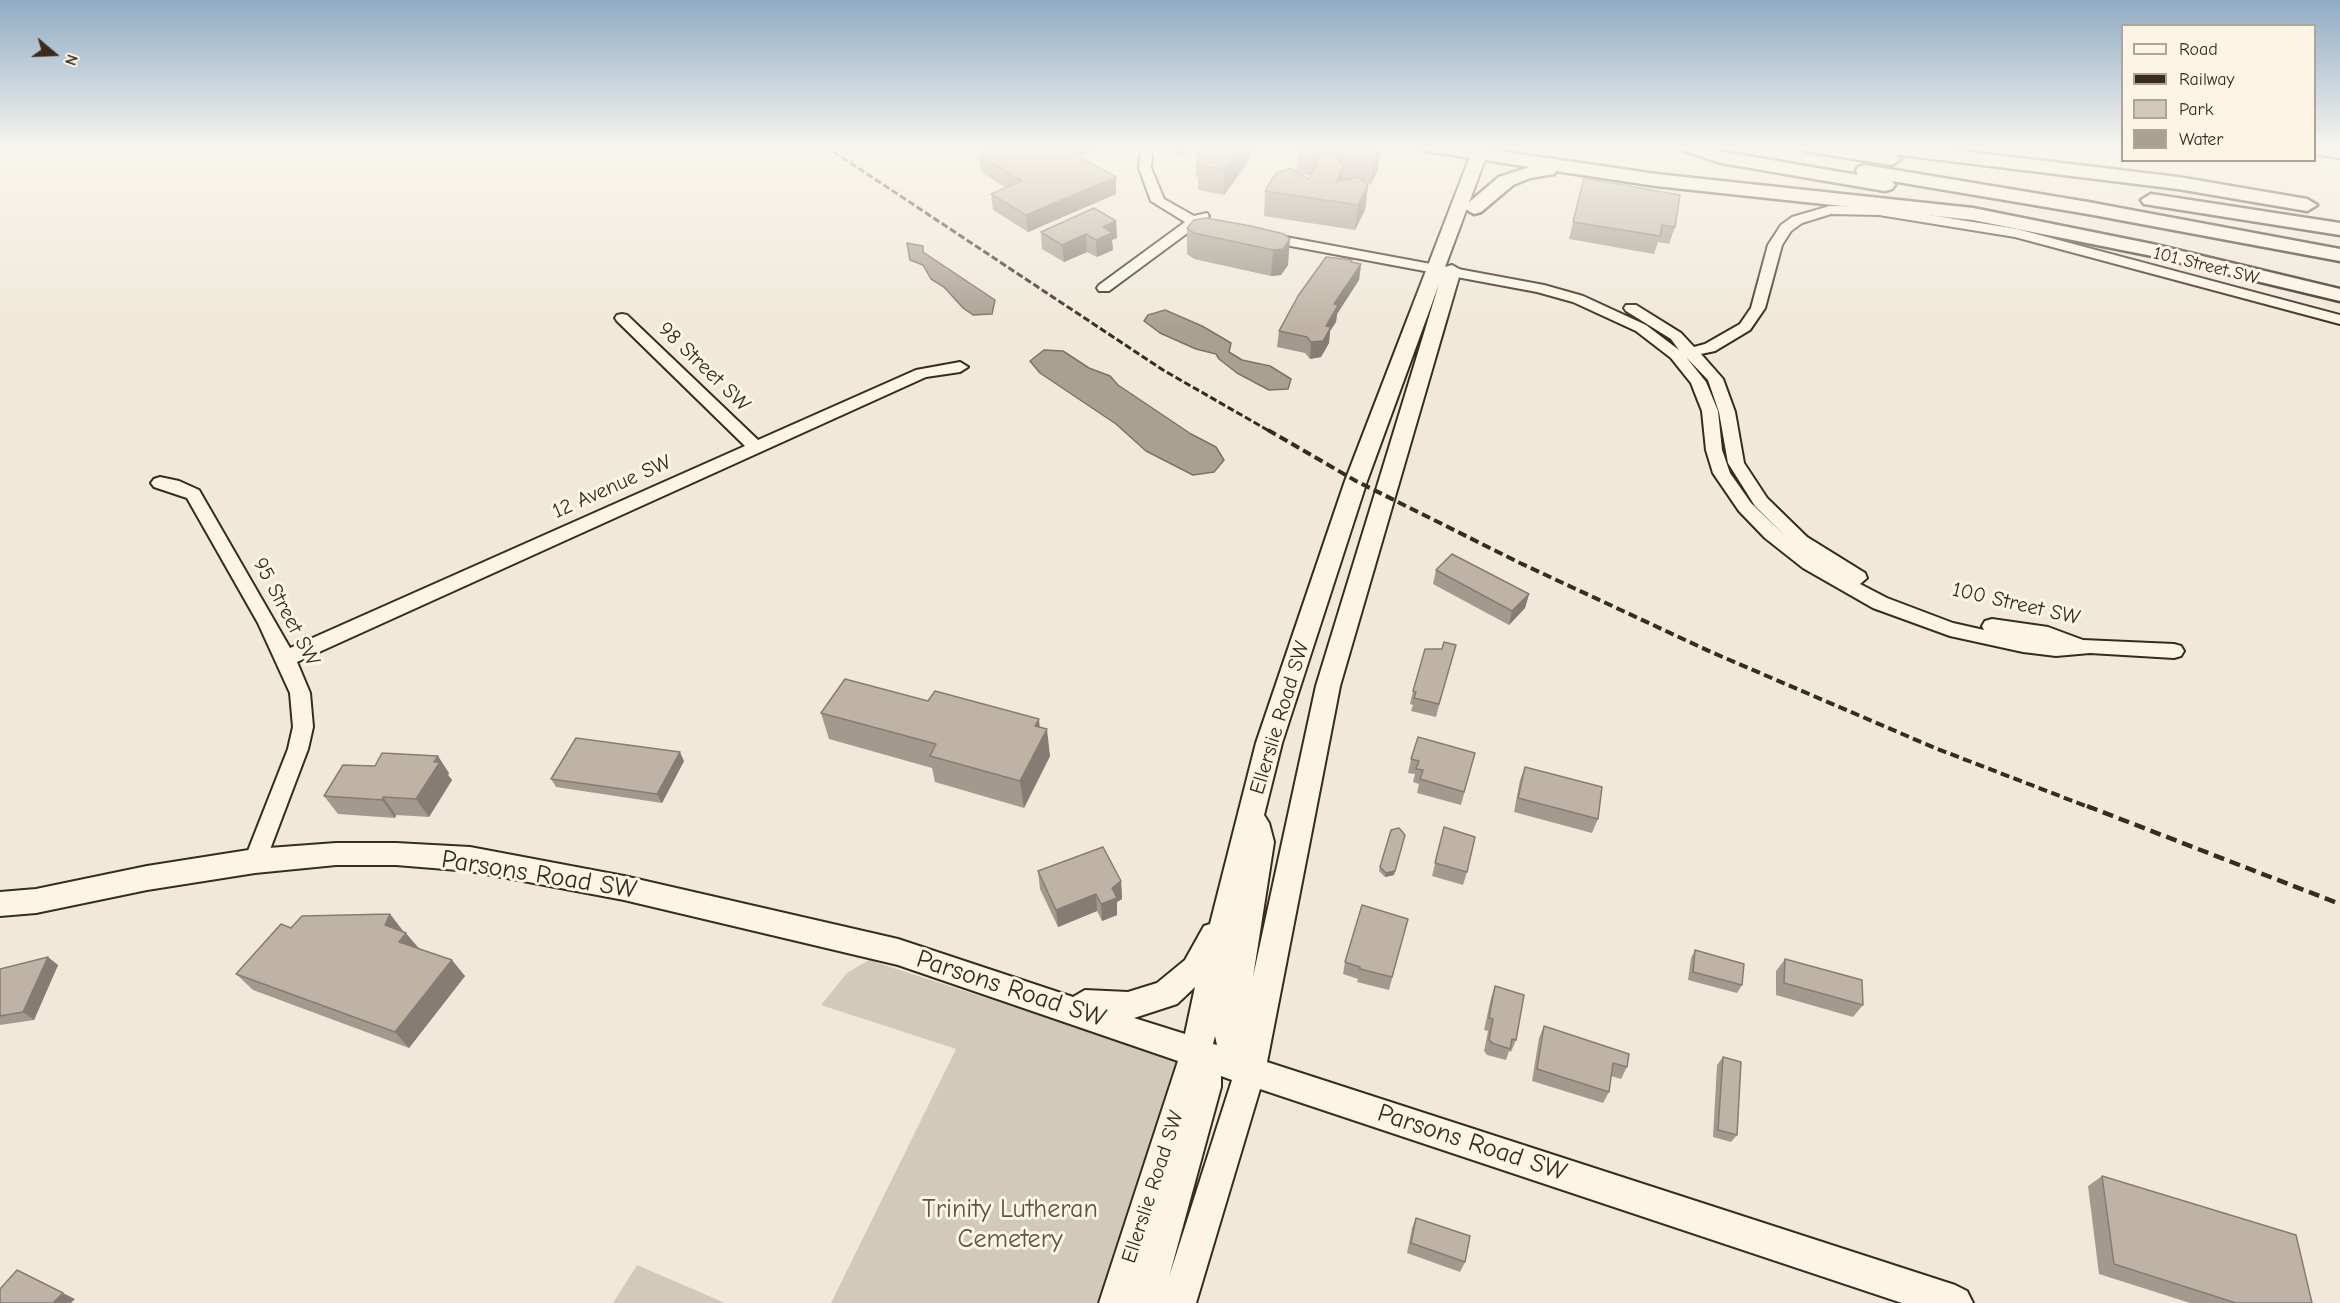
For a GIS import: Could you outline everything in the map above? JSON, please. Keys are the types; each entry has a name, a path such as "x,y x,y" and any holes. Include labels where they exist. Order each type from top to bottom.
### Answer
{"highway":[{"path":"1914,207 1994,217 2340,295"},
{"path":"1992,207 2340,288"},
{"path":"2081,207 2340,255"},
{"path":"2197,207 2340,229"},
{"path":"2314,207 2340,212"}],"main road":[{"name":"Ellerslie Road SW","path":"1116,1303 1196,1052 1229,901 1269,743 1356,481 1466,207"},
{"name":"Ellerslie Road SW","path":"1178,1303 1250,1071 1259,1017 1328,686 1407,428 1444,264 1474,208"},
{"path":"1250,1071 1235,1053 1228,1032 1260,842 1253,806"},
{"name":"Parsons Road SW","path":"0,904 36,901 147,878 255,861 365,854 470,859 624,888 874,945 1955,1303"},
{"name":"Parsons Road SW","path":"0,915 36,901"},
{"path":"1038,999 1106,1007 1128,1006 1166,994 1195,969 1206,952 1229,901"},
{"path":"1144,1303 1205,1087 1205,1069 1196,1052"}],"street":[{"path":"1171,207 1199,219 1229,227"},
{"name":"101 Street SW","path":"1685,354 1706,350 1727,340 1753,319 1762,296 1775,245 1786,228 1812,214 1851,210 1900,214 2023,234 2103,258 2340,320"},
{"path":"1104,288 1199,219"},
{"path":"1251,231 1444,264 1332,249 1251,231"},
{"name":"100 Street SW","path":"1444,264 1578,299 1623,318 1685,354 1710,372 1720,390 1727,412 1732,450 1743,477 1774,517 1801,541 1872,585 1933,610 1973,622 2048,634 2090,646 2174,651"},
{"name":"98 Street SW","path":"622,318 756,447"},
{"name":"12 Avenue SW","path":"286,658 922,373 960,367"},
{"name":"95 Street SW","path":"160,483 179,487 193,494 286,658 300,693 303,727 298,749 255,861"}],"green space":[{"name":"Trinity Lutheran Cemetery","path":"869,960 1183,1062 1097,1303 831,1303 956,1049 821,1005 847,973"},
{"path":"637,1265 725,1303 613,1303"}],"water":[{"path":"907,243 923,246 923,252 995,300 992,314 973,315 963,308 944,287 931,279 923,265 910,260"},
{"path":"1165,310 1202,326 1231,343 1229,352 1242,360 1270,366 1291,379 1288,389 1269,390 1237,373 1216,354 1196,349 1160,333 1144,321 1148,315"},
{"path":"1044,350 1063,351 1089,368 1110,376 1118,385 1191,434 1216,447 1224,460 1214,472 1193,475 1146,451 1116,424 1040,373 1030,361"}],"building":[{"path":"1012,207 1045,207 1026,215"},
{"path":"1577,207 1678,207 1675,227 1662,225 1660,236 1573,222"},
{"path":"1094,208 1116,221 1103,227 1112,233 1096,240 1086,234 1062,245 1041,232"},
{"path":"1206,218 1284,234 1290,239 1283,249 1273,250 1194,233 1187,228 1194,220"},
{"path":"1326,257 1352,260 1351,262 1361,264 1334,304 1338,305 1326,326 1331,327 1323,341 1311,342 1307,337 1279,331 1298,296"},
{"path":"1452,554 1529,594 1512,611 1436,570"},
{"path":"1444,642 1456,645 1439,704 1414,698 1416,692 1413,691 1425,649 1442,649"},
{"path":"845,679 928,701 935,691 1039,719 1035,726 1047,729 1020,781 930,756 936,744 821,713"},
{"path":"1418,737 1475,753 1464,792 1420,779 1423,770 1416,769 1419,761 1411,759"},
{"path":"576,738 680,752 657,794 551,779"},
{"path":"382,753 438,756 434,762 440,762 416,799 383,797 382,800 324,796 343,765 375,766"},
{"path":"1525,767 1602,787 1598,819 1518,798"},
{"path":"1444,827 1475,837 1467,872 1435,863"},
{"path":"1399,828 1405,835 1395,871 1386,873 1380,867 1391,830"},
{"path":"1103,847 1121,881 1112,888 1117,898 1101,904 1096,894 1056,910 1038,871"},
{"path":"1362,905 1408,919 1392,977 1360,969 1360,967 1345,962"},
{"path":"390,914 385,925 406,933 399,942 452,960 395,1032 236,974 281,924 291,928 302,916"},
{"path":"1695,950 1744,964 1742,985 1693,972"},
{"path":"48,957 23,1012 0,1016 0,969"},
{"path":"1785,959 1862,980 1863,1005 1784,983"},
{"path":"1495,986 1524,995 1516,1040 1512,1039 1510,1049 1492,1043 1489,1039 1493,1019 1489,1018"},
{"path":"1544,1026 1629,1054 1627,1067 1613,1063 1609,1092 1537,1069"},
{"path":"1723,1057 1741,1062 1737,1135 1718,1130"},
{"path":"2102,1176 2296,1235 2312,1303 2236,1303 2114,1264"},
{"path":"1416,1218 1470,1236 1465,1262 1411,1243"},
{"path":"17,1270 63,1293 53,1303 0,1303 0,1289"}],"railway":[{"path":"917,207 1163,370 1271,432"},
{"path":"1268,430 1356,481 1520,563 1711,652 1935,748 2091,808"},
{"path":"2087,806 2340,904"}]}
